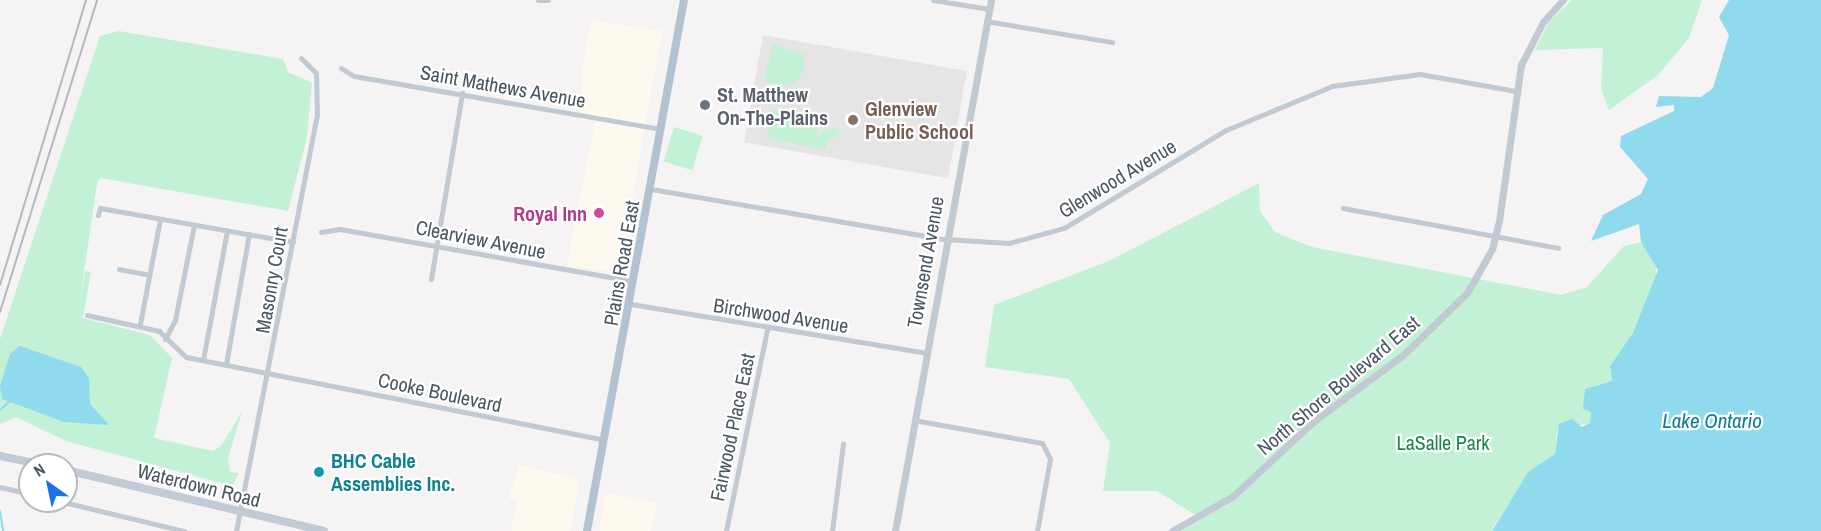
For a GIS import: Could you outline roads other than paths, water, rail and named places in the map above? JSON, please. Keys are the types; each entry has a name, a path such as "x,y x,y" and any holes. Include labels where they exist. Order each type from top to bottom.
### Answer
{"main road":[{"name":"Plains Road East","path":"587,531 631,304 684,0"},
{"path":"0,456 18,460"},
{"name":"Waterdown Road","path":"78,473 324,531"}],"street":[{"path":"538,0 548,1"},
{"path":"933,0 989,9"},
{"name":"Townsend Avenue","path":"895,531 945,239 991,0"},
{"name":"North Shore Boulevard East","path":"1172,531 1233,496 1314,421 1419,340 1467,293 1495,236 1515,91 1527,50 1563,0"},
{"path":"986,21 1112,42"},
{"name":"Masonry Court","path":"236,531 271,372 317,115 316,73 301,58"},
{"name":"Saint Mathews Avenue","path":"341,69 354,76 661,129"},
{"name":"Glenwood Avenue","path":"651,189 945,239 1009,243 1064,228 1247,119 1352,80 1420,74 1515,91"},
{"path":"431,279 462,93"},
{"path":"98,215 100,208 293,242"},
{"path":"1343,208 1558,248"},
{"path":"87,315 140,324 160,219"},
{"path":"165,339 175,320 194,225"},
{"name":"Clearview Avenue","path":"321,232 340,229 635,281"},
{"path":"203,360 227,230"},
{"path":"226,364 249,234"},
{"path":"119,269 149,275"},
{"name":"Birchwood Avenue","path":"631,304 767,329 926,353"},
{"name":"Cooke Boulevard","path":"140,324 165,339 174,351 203,360 604,440"},
{"name":"Fairwood Place East","path":"726,531 767,329"},
{"path":"914,420 1041,442 1050,459 1037,531"},
{"path":"832,531 843,444"},
{"path":"0,487 18,491"},
{"path":"78,506 184,531"}],"water":[{"name":"Lake Ontario","path":"1729,0 1821,0 1821,531 1492,531 1528,472 1555,454 1559,424 1572,419 1582,427 1590,423 1591,412 1583,409 1585,389 1612,381 1610,366 1633,333 1658,270 1641,242 1639,224 1591,241 1603,215 1641,194 1648,179 1620,147 1621,136 1674,111 1674,105 1656,107 1659,96 1701,97 1713,88 1729,35 1719,17"},
{"path":"20,346 81,367 89,378 90,404 109,425 64,422 2,399 0,386 10,354"}],"waterway":[{"path":"0,410 11,400"},
{"path":"0,511 3,531"}],"railway":[{"path":"0,285 86,0"},
{"path":"0,312 97,0"}],"place":[{"name":"St. Matthew On-The-Plains","path":"705,105"},
{"name":"Glenview Public School","path":"853,120"},
{"name":"Royal Inn","path":"599,213"},
{"name":"BHC Cable Assemblies Inc.","path":"319,472"}],"park label":[{"name":"LaSalle Park","path":"1443,442"}]}
